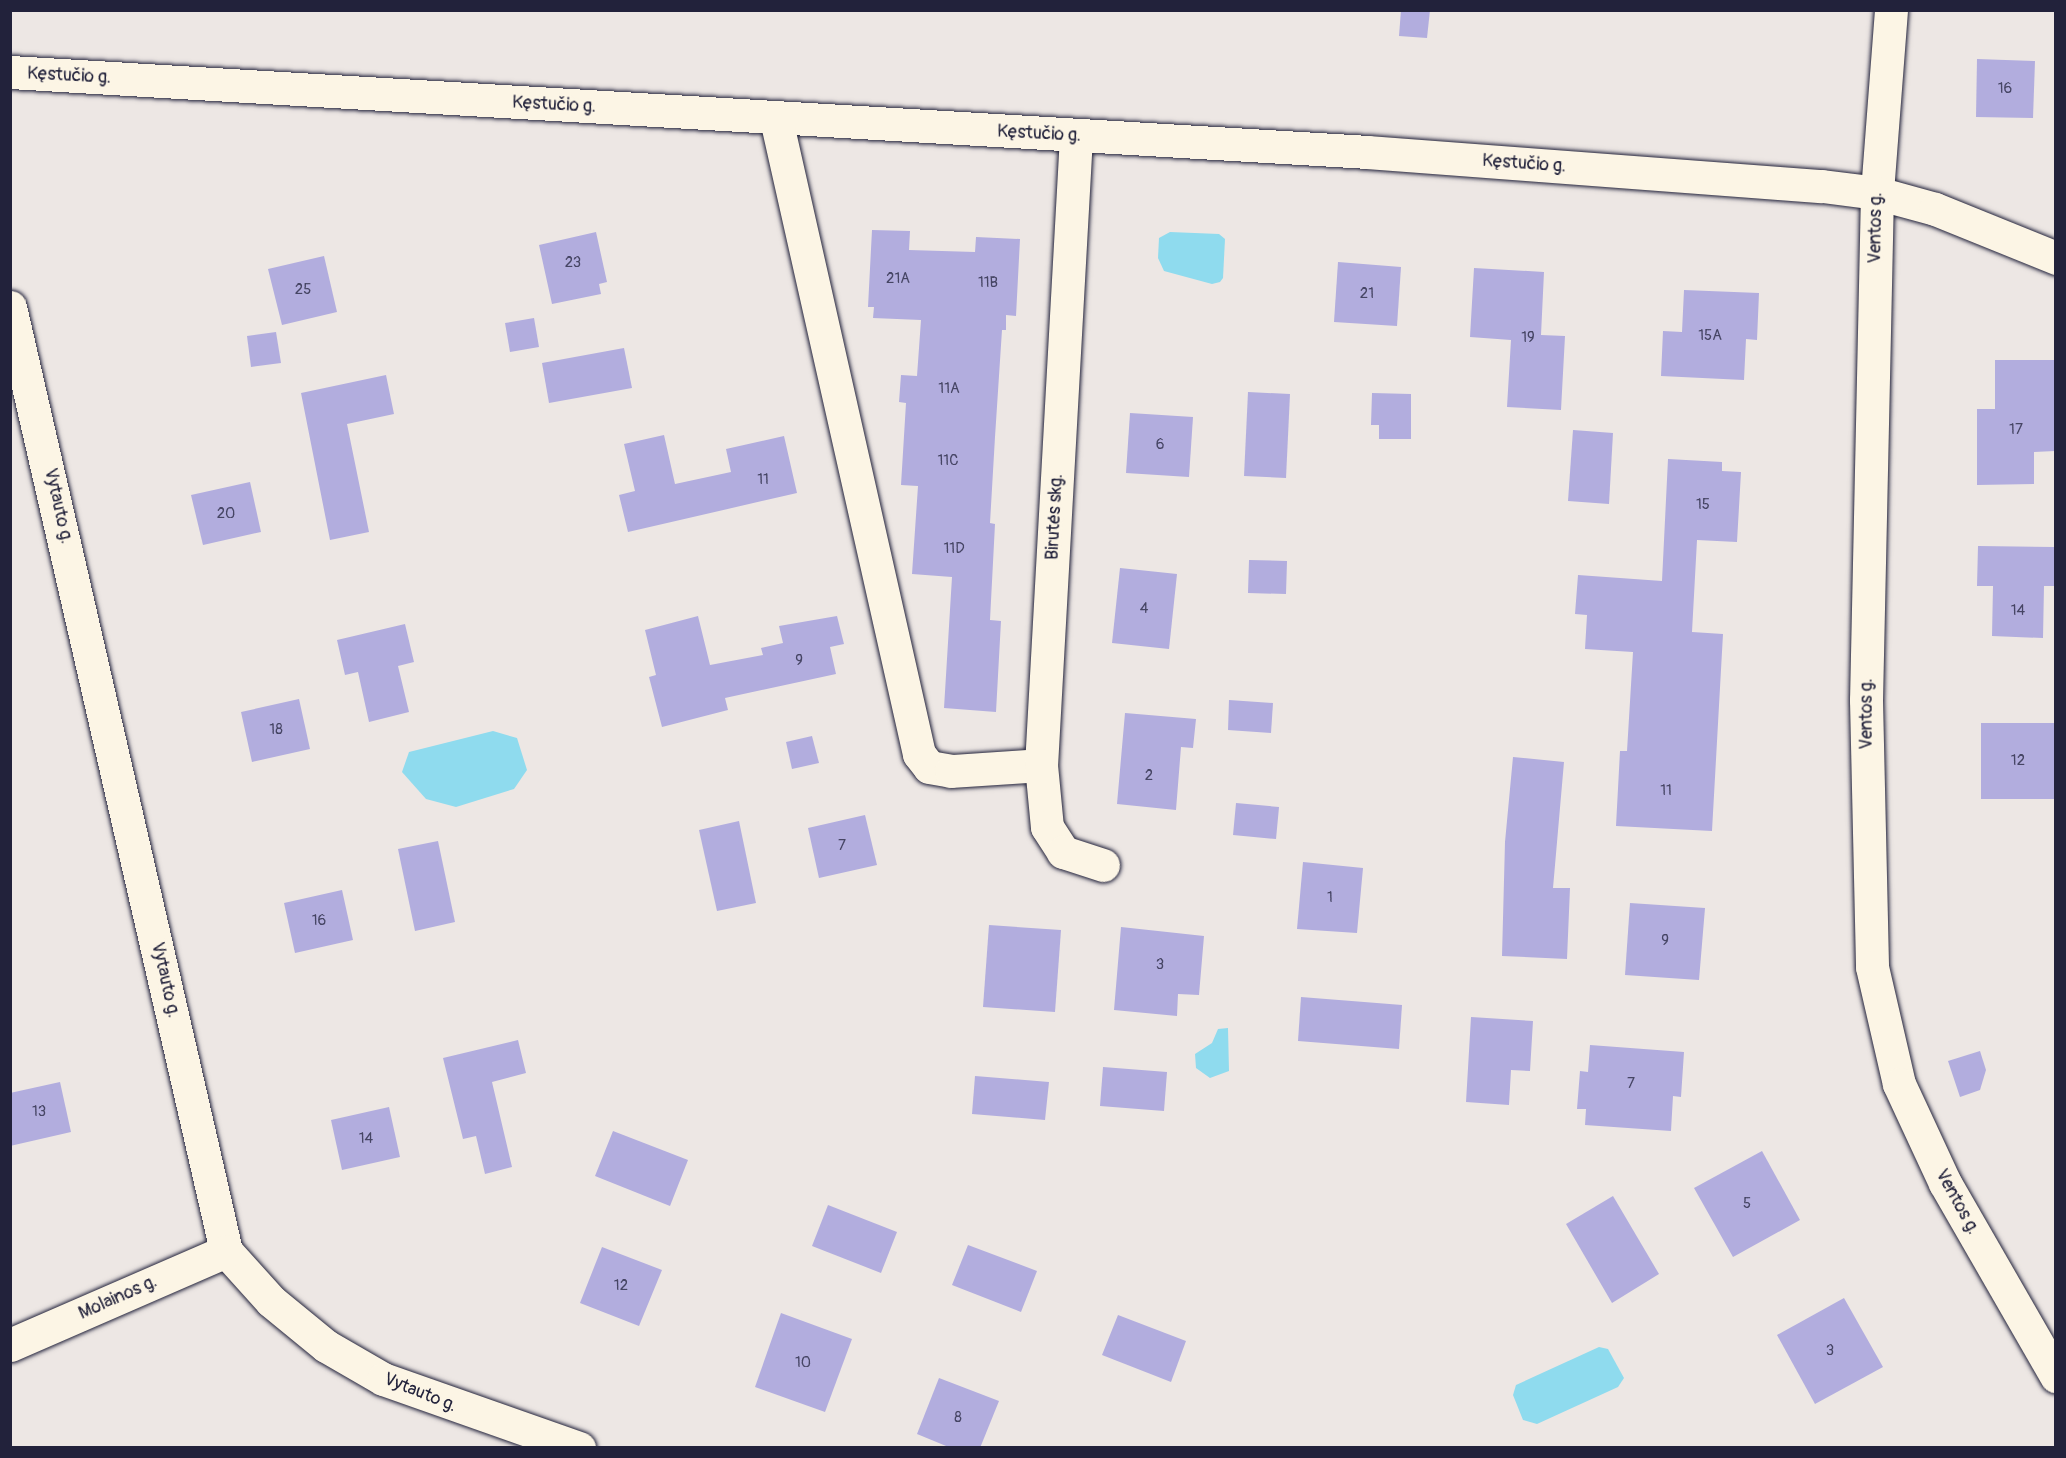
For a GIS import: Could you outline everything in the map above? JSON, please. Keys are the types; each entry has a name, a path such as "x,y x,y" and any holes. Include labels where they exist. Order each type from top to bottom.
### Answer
{"street":[{"name":"Ventos g.","path":"1891,10 1877,193 1866,700 1872,967 1899,1084 1945,1184 2055,1376"},
{"name":"Kęstučio g.","path":"10,72 776,119 1367,152 1877,193 1935,209 2055,258"},
{"path":"776,119 919,754 929,767 951,771 1041,765"},
{"name":"Birutės skg.","path":"1076,136 1041,765 1047,827 1063,852 1103,865"},
{"name":"Vytauto g.","path":"10,307 226,1251 289,1316 326,1346 383,1379 579,1448"},
{"name":"Molainos g.","path":"10,1345 226,1251"}],"water":[{"path":"1170,232 1219,234 1225,239 1223,278 1220,282 1212,284 1164,271 1158,258 1159,238"},
{"path":"493,731 517,738 527,770 514,789 456,807 426,799 402,772 409,752"},
{"path":"1228,1028 1229,1071 1210,1078 1196,1068 1195,1054 1212,1043 1218,1029"},
{"path":"1599,1347 1608,1349 1624,1378 1618,1387 1537,1424 1523,1420 1513,1395 1516,1385"}],"building":[{"path":"1401,10 1430,10 1427,38 1399,36"},
{"path":"1977,59 2035,61 2033,118 1976,117"},
{"path":"872,230 910,231 909,250 975,252 976,237 1020,239 1016,316 1006,315 1006,330 1002,330 990,523 995,524 990,620 1001,621 996,712 944,708 952,577 912,574 918,486 901,485 906,403 899,402 901,375 917,376 921,320 873,318 874,307 868,307"},
{"path":"596,232 607,282 599,284 601,294 552,304 539,245"},
{"path":"324,256 337,312 282,325 268,269"},
{"path":"1338,262 1401,267 1397,326 1334,322"},
{"path":"1474,268 1544,272 1541,335 1565,336 1561,410 1507,407 1511,340 1470,337"},
{"path":"1684,290 1759,293 1757,340 1746,339 1744,380 1661,376 1663,331 1682,332"},
{"path":"534,318 539,347 510,352 505,323"},
{"path":"276,332 281,363 251,367 247,336"},
{"path":"624,348 632,388 549,403 542,363"},
{"path":"1995,360 2055,360 2055,451 2034,452 2034,484 1977,485 1977,409 1995,409"},
{"path":"386,375 394,414 347,424 369,532 330,540 301,393"},
{"path":"1248,392 1290,394 1286,478 1244,476"},
{"path":"1372,393 1411,394 1411,439 1379,439 1379,425 1371,425"},
{"path":"1130,413 1193,417 1189,477 1126,473"},
{"path":"1573,430 1613,433 1609,504 1568,501"},
{"path":"664,435 675,484 731,472 726,449 784,436 797,493 628,532 619,495 635,491 624,444"},
{"path":"1668,459 1722,462 1722,471 1741,472 1737,542 1697,540 1692,632 1723,634 1712,831 1616,826 1620,751 1627,751 1633,652 1585,649 1587,615 1575,614 1578,575 1662,581"},
{"path":"250,482 261,532 203,545 191,495"},
{"path":"1978,546 2054,547 2054,586 2044,586 2043,638 1992,636 1993,586 1977,586"},
{"path":"1249,560 1287,561 1286,594 1248,593"},
{"path":"1120,568 1177,574 1169,649 1112,643"},
{"path":"698,616 710,665 763,655 761,648 783,643 779,626 837,616 844,644 830,647 836,674 725,698 728,710 662,727 649,677 656,675 645,630"},
{"path":"405,624 414,662 398,666 409,712 369,722 358,672 345,675 337,640"},
{"path":"299,699 310,749 252,762 241,712"},
{"path":"1229,700 1273,703 1271,733 1228,730"},
{"path":"1125,713 1196,719 1193,748 1181,747 1176,810 1117,804"},
{"path":"1981,723 2055,723 2055,799 1981,799"},
{"path":"812,736 819,763 792,769 786,742"},
{"path":"1513,757 1564,762 1553,888 1570,888 1567,959 1502,956 1505,842"},
{"path":"1236,803 1279,807 1276,839 1233,835"},
{"path":"865,815 877,865 819,878 808,828"},
{"path":"739,821 756,903 717,911 699,830"},
{"path":"438,841 455,922 415,931 398,849"},
{"path":"1303,862 1363,868 1357,933 1297,929"},
{"path":"342,890 353,940 295,953 284,903"},
{"path":"1630,903 1705,908 1699,980 1625,975"},
{"path":"989,925 1061,930 1055,1012 983,1007"},
{"path":"1121,927 1204,936 1199,995 1178,994 1177,1016 1114,1010"},
{"path":"1301,997 1402,1005 1399,1049 1298,1041"},
{"path":"1471,1017 1533,1021 1530,1071 1511,1070 1509,1105 1466,1102"},
{"path":"518,1040 526,1073 492,1082 512,1167 485,1174 476,1136 463,1139 443,1058"},
{"path":"1590,1045 1684,1052 1681,1097 1673,1096 1671,1131 1585,1125 1586,1109 1577,1109 1580,1071 1588,1072"},
{"path":"1980,1051 1986,1070 1980,1090 1960,1097 1948,1061"},
{"path":"1103,1067 1167,1072 1164,1111 1100,1106"},
{"path":"975,1076 1049,1082 1045,1120 972,1114"},
{"path":"60,1082 71,1132 10,1146 10,1093"},
{"path":"389,1107 400,1157 342,1170 331,1120"},
{"path":"613,1131 688,1160 670,1206 595,1176"},
{"path":"1762,1151 1800,1220 1733,1257 1694,1188"},
{"path":"1613,1196 1659,1274 1612,1303 1566,1224"},
{"path":"828,1205 897,1232 881,1273 812,1246"},
{"path":"968,1245 1037,1271 1021,1312 952,1285"},
{"path":"602,1247 662,1270 639,1326 580,1303"},
{"path":"1844,1298 1883,1367 1815,1404 1777,1335"},
{"path":"781,1313 852,1339 825,1412 755,1387"},
{"path":"1118,1315 1186,1341 1171,1382 1102,1355"},
{"path":"939,1378 999,1401 980,1448 951,1448 917,1434"}]}
